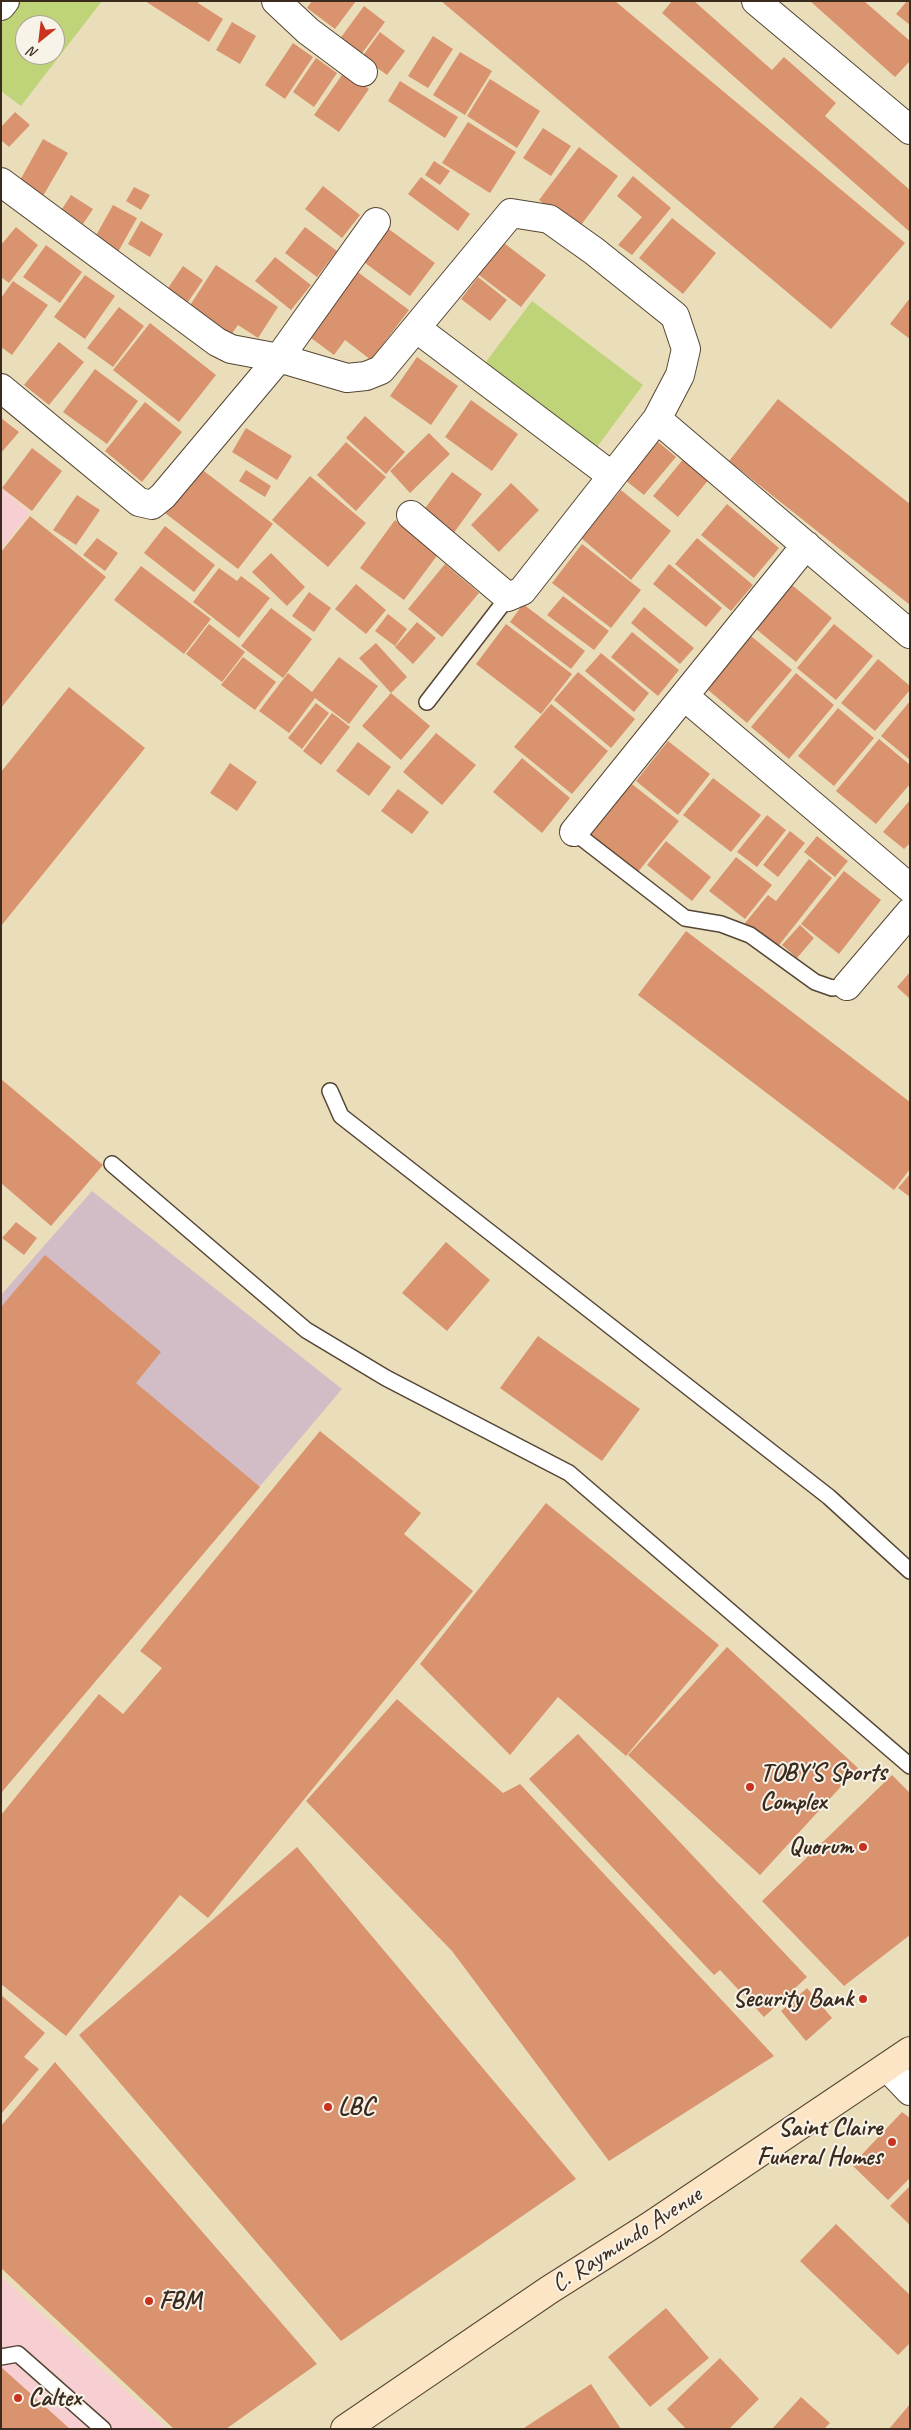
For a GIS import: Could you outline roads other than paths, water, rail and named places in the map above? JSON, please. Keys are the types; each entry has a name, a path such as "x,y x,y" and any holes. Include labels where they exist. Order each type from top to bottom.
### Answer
{"main road":[{"name":"C. Raymundo Avenue","path":"345,2429 541,2296 650,2226 910,2051"}],"street":[{"path":"1,6 6,1"},
{"path":"276,1 308,31 363,72"},
{"path":"756,1 910,130"},
{"path":"1,182 217,342 231,349 279,358 347,378 366,376 381,370 510,213 549,220 594,251 676,316 686,349 680,375 657,419 522,591 508,597 411,516"},
{"path":"1,388 139,502 152,505 163,496 279,358 376,222"},
{"path":"416,328 612,476"},
{"path":"657,419 910,634"},
{"path":"574,832 806,545"},
{"path":"684,696 910,888"},
{"path":"847,986 910,912"},
{"path":"887,2067 910,2091"}],"lane":[{"path":"426,702 508,597"},
{"path":"574,832 685,918 721,924 750,936 815,982 832,988 847,986"},
{"path":"330,1091 341,1116 829,1497 910,1571"},
{"path":"112,1164 306,1330 386,1378 569,1473 910,1766"},
{"path":"1,2357 18,2354 103,2429"}],"place":[{"name":"TOBY'S Sports Complex","path":"750,1787"},
{"name":"Quorum","path":"863,1847"},
{"name":"Security Bank","path":"863,1999"},
{"name":"LBC","path":"328,2107"},
{"name":"Saint Claire Funeral Homes","path":"892,2142"},
{"name":"FBM","path":"149,2301"},
{"name":"Caltex","path":"18,2398"}]}
